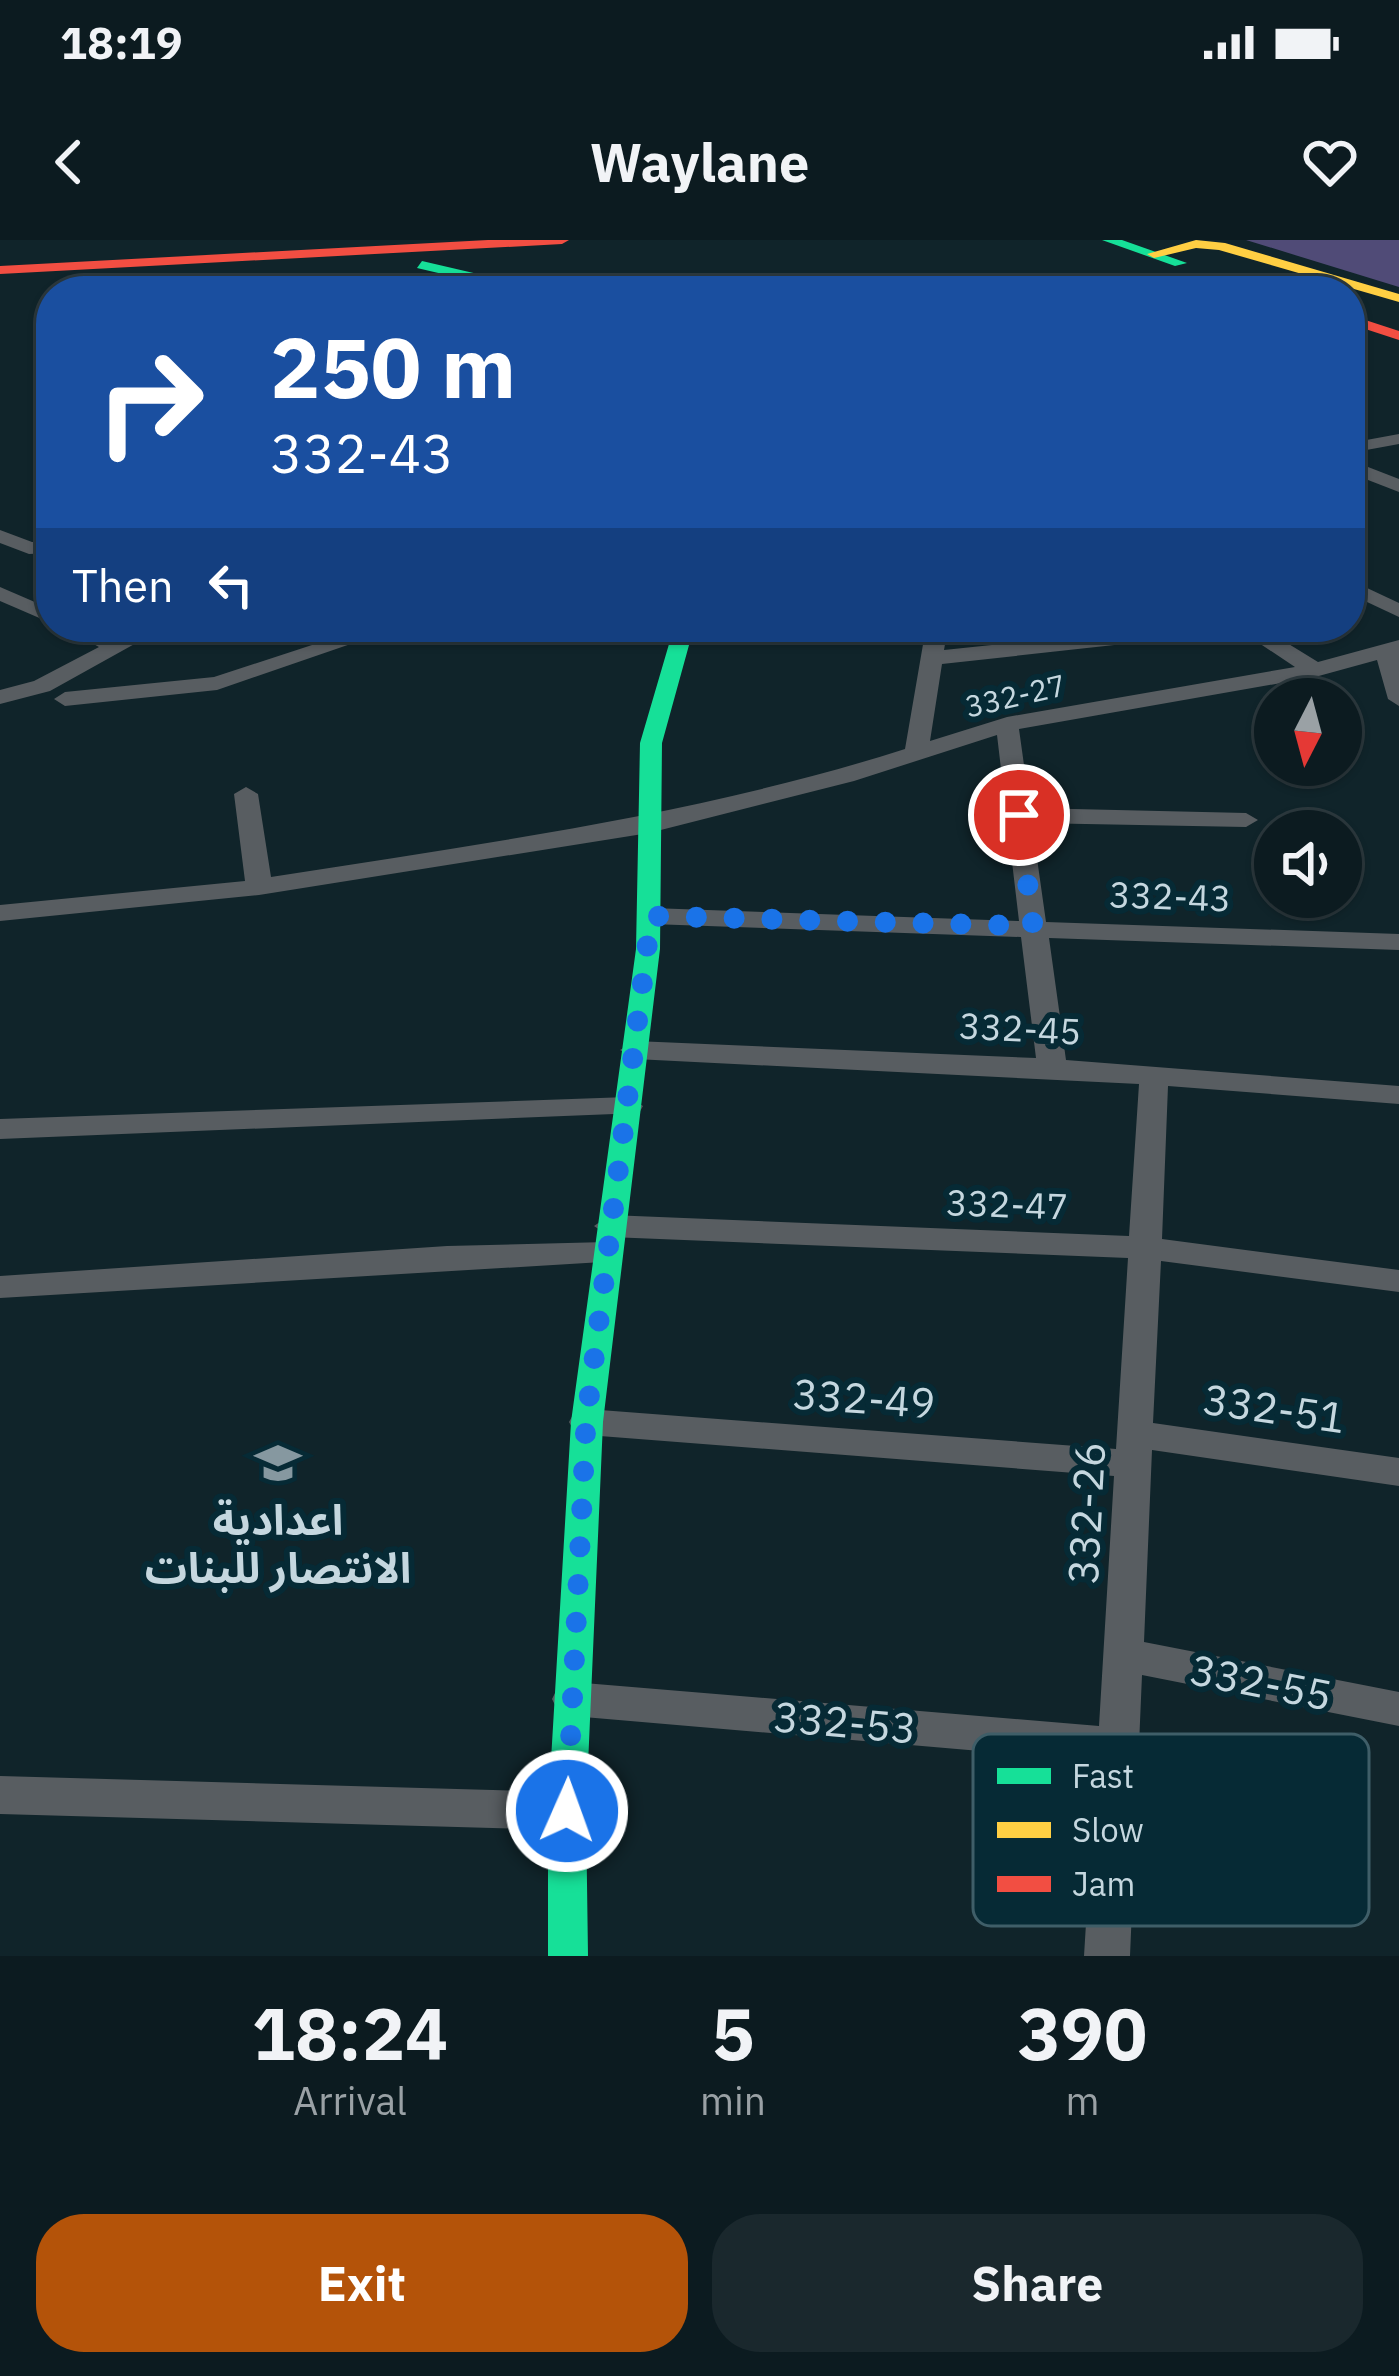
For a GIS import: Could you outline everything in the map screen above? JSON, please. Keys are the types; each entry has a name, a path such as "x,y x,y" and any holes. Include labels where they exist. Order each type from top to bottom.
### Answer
{"street":[{"path":"0,261 562,240"},
{"path":"1109,240 1212,274"},
{"path":"501,243 507,276"},
{"path":"501,243 540,276"},
{"path":"1154,254 1196,244 1220,246 1323,276"},
{"path":"0,270 373,247 481,276"},
{"path":"1365,288 1399,298"},
{"path":"1365,325 1399,336"},
{"path":"1365,445 1399,439"},
{"path":"1365,472 1399,486"},
{"path":"0,536 36,548"},
{"path":"0,593 36,610"},
{"path":"1365,593 1399,610"},
{"path":"106,642 115,646"},
{"path":"0,697 42,686 123,642"},
{"path":"65,698 217,683 342,642"},
{"path":"568,1956 567,1811 586,1422 651,916 649,825 655,714 679,642"},
{"path":"917,751 935,642"},
{"path":"933,658 1083,642"},
{"path":"1270,642 1315,670"},
{"path":"1392,650 1399,699"},
{"name":"332-27","path":"0,913 259,887 649,825 845,776 1007,724 1315,670 1392,650"},
{"path":"1007,724 1052,1068"},
{"path":"246,794 259,887"},
{"path":"1019,815 1246,820"},
{"name":"332-43","path":"651,916 1399,941"},
{"name":"332-45","path":"635,1050 1052,1068 1399,1095"},
{"name":"332-26","path":"1120,1734 1154,1076"},
{"path":"0,1129 628,1106"},
{"name":"332-47","path":"0,1287 447,1258 608,1240 1145,1249 1399,1281"},
{"name":"332-49","path":"586,1422 1134,1449"},
{"name":"332-51","path":"1134,1449 1399,1472"},
{"name":"332-55","path":"1124,1654 1399,1708"},
{"name":"332-53","path":"572,1699 988,1734"},
{"path":"0,1795 567,1811"},
{"name":"332-26","path":"1107,1956 1109,1926"}],"path":[{"path":"1197,276 1212,274"}],"shaded area":[{"path":"1246,240 1399,240 1399,287"}],"traffic: fast":[{"path":"1109,240 1180,263"},
{"path":"422,265 469,276"},
{"path":"568,1956 567,1811 587,1422 648,949 651,743 680,642"}],"traffic: slow":[{"path":"1154,254 1196,244 1220,246 1323,276"},
{"path":"1365,288 1399,298"}],"traffic: jam":[{"path":"0,270 562,240"},
{"path":"1365,324 1399,336"}],"place":[{"name":"اعدادية الانتصار للبنات","path":"278,1463"}],"route":[{"path":"567,1811 586,1422 651,916 1033,926 1019,815"}]}
